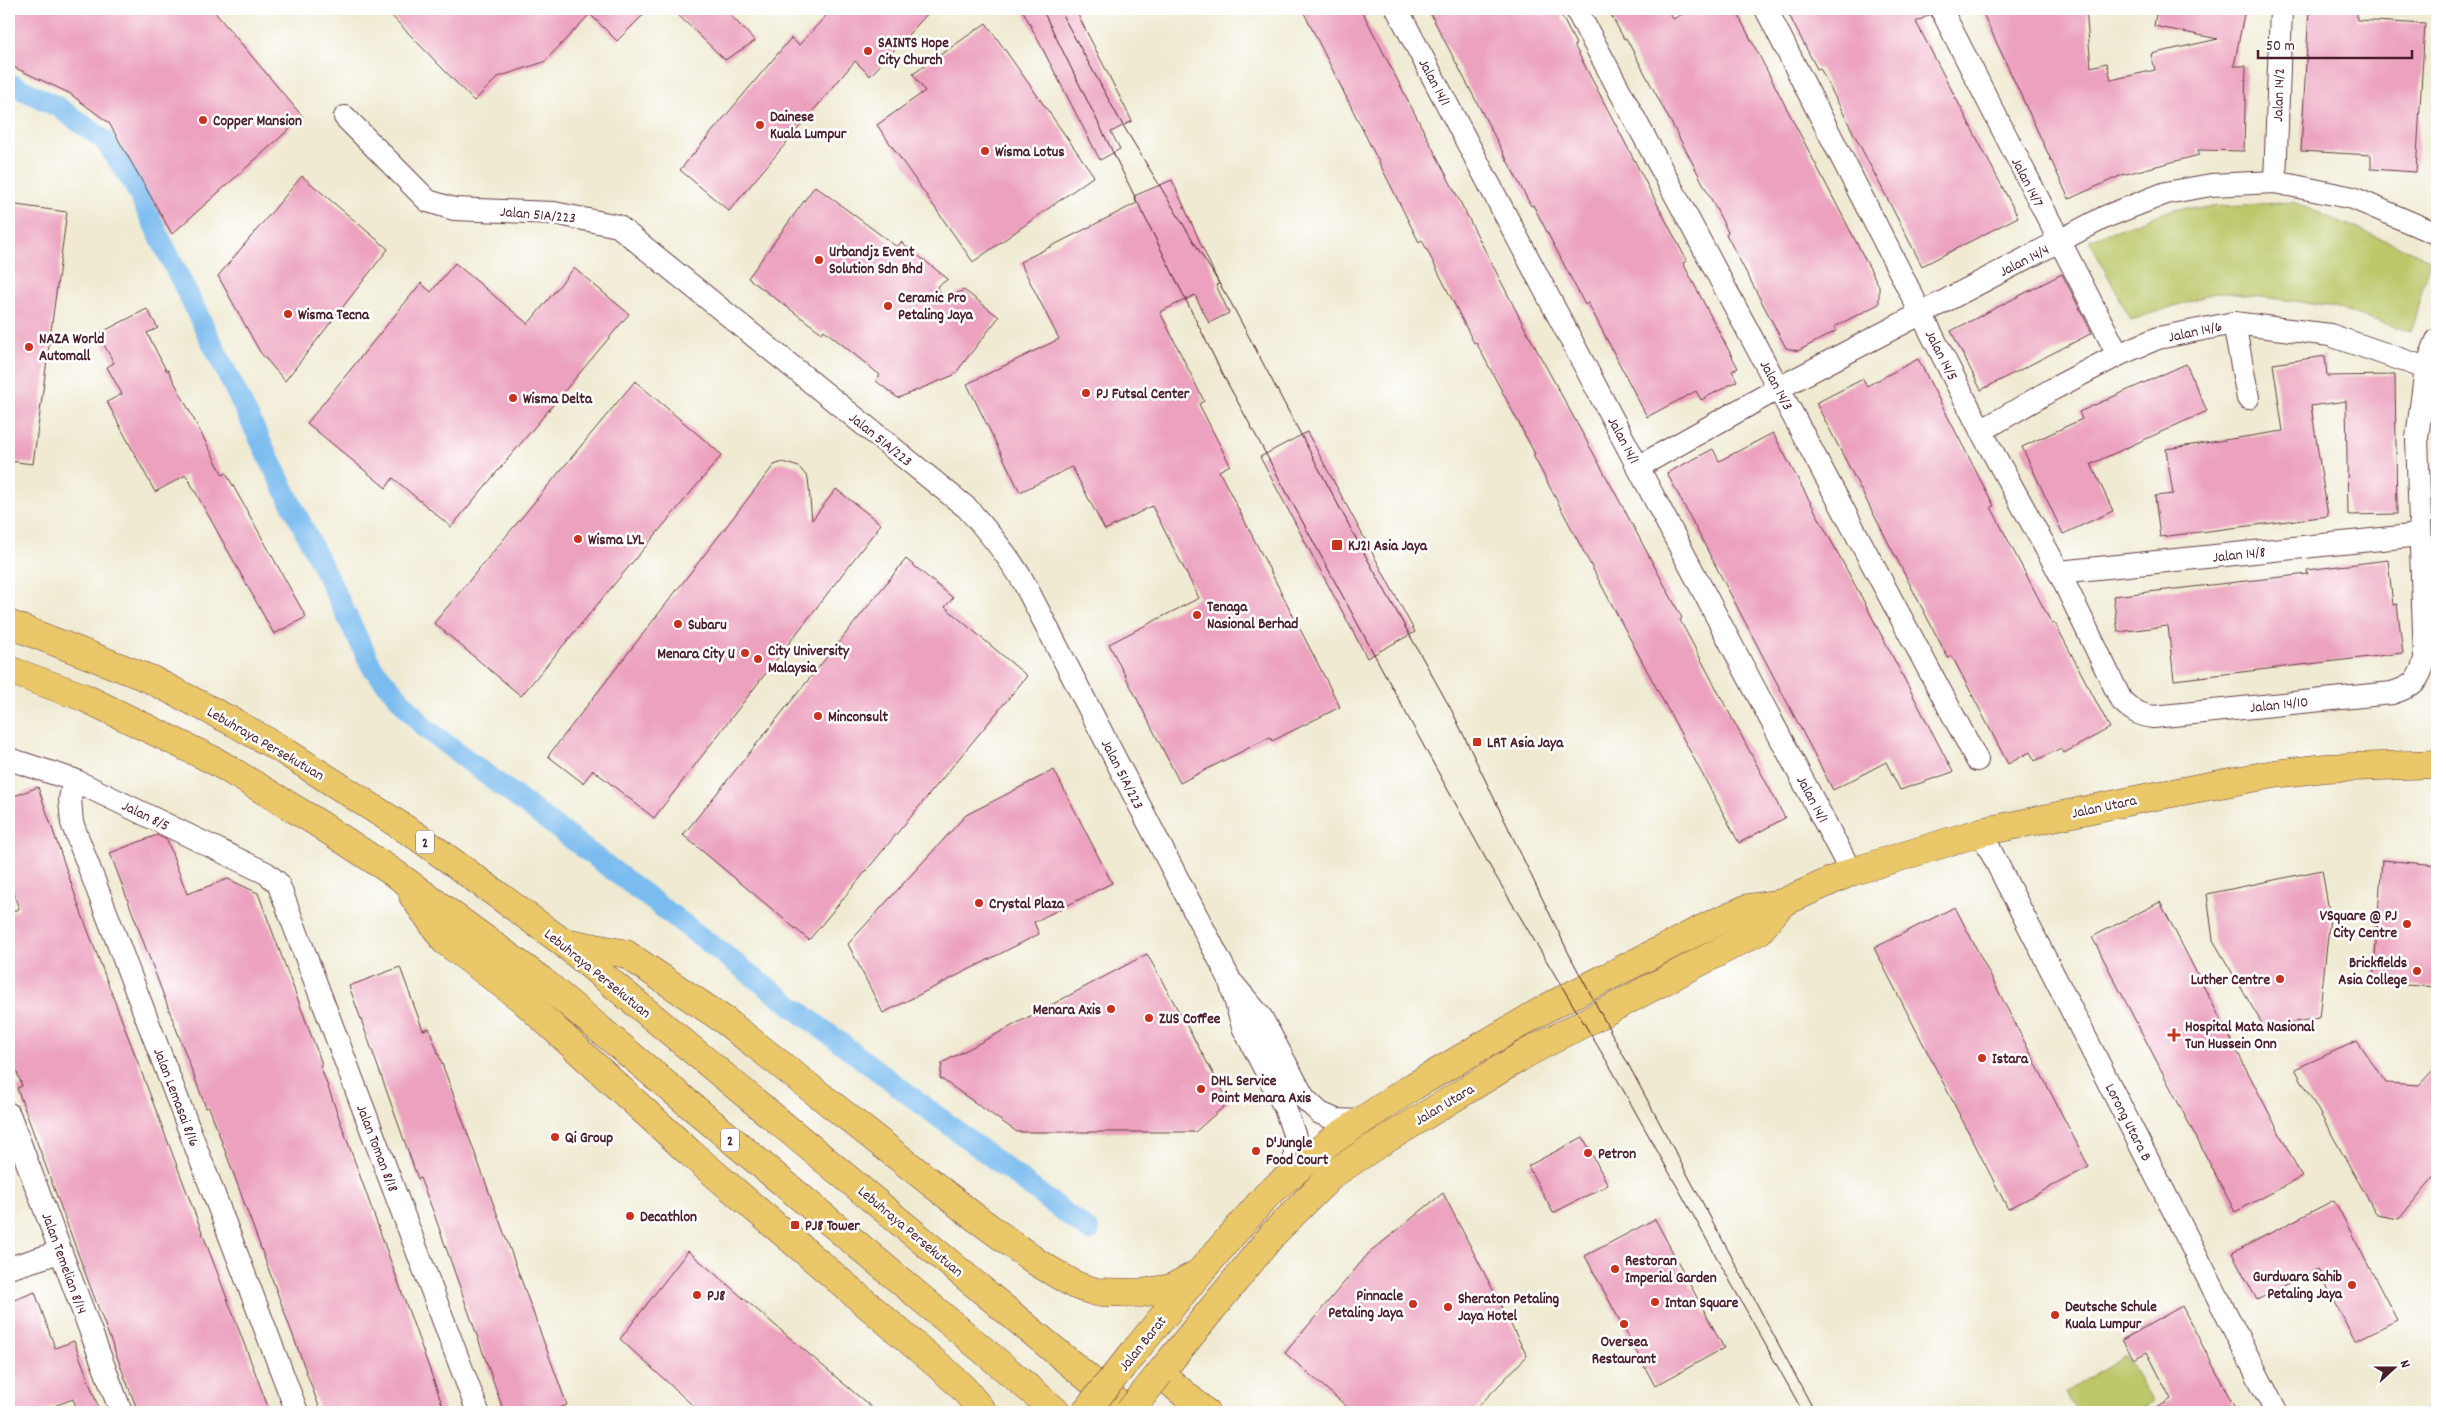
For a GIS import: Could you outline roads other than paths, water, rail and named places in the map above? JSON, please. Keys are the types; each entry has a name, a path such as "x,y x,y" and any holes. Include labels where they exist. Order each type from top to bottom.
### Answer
{"main road":[{"name":"Lebuhraya Persekutuan","path":"9,624 150,679 276,746 418,837 561,941 1129,1412"},
{"name":"2","path":"9,670 83,697 215,761 316,822 397,875 541,980 1057,1412"},
{"name":"Jalan Utara","path":"1198,1273 1267,1196 1295,1169 1360,1121 1550,1006 1712,924 1748,908 1782,904 1851,872 1981,832 2153,796 2274,774 2324,768 2437,764"},
{"path":"397,875 445,941 522,999 689,1152 946,1372 963,1388 983,1412"},
{"name":"Jalan Utara","path":"1160,1373 1273,1234 1333,1174 1372,1148 1528,1053 1759,931 1782,904"},
{"path":"561,941 626,954 769,1053 972,1215 1038,1263 1075,1285 1096,1292 1141,1294 1171,1288 1198,1273"},
{"name":"Jalan Barat","path":"1085,1412 1198,1273"},
{"path":"1129,1412 1160,1373 1205,1412"}],"street":[{"name":"Jalan 14/1","path":"1397,9 1851,872"},
{"name":"Jalan 14/3","path":"1576,9 1977,760"},
{"name":"Jalan 14/5","path":"1766,9 1981,432 2059,572 2121,700"},
{"name":"Jalan 14/7","path":"1941,9 2059,243 2118,355"},
{"name":"Jalan 14/2","path":"2275,182 2281,9"},
{"name":"Jalan 51A/223","path":"345,117 428,201 454,209 554,213 618,226 967,508 1007,554 1023,581 1229,978 1243,1027 1285,1108 1295,1137 1295,1169"},
{"name":"Jalan 14/4","path":"1638,467 1779,388 1920,313 2059,243 2105,217 2166,193 2211,185 2275,182 2353,198 2437,234"},
{"name":"Jalan 14/6","path":"1981,432 2053,389 2118,355 2158,338 2234,323 2330,335 2426,368"},
{"path":"2234,323 2248,398"},
{"path":"2420,535 2417,438 2426,368 2437,340"},
{"name":"Jalan 14/8","path":"2059,572 2420,535"},
{"name":"Jalan 14/10","path":"2121,700 2132,710 2142,715 2153,717 2392,693 2408,687 2421,676 2425,659 2420,535"},
{"name":"Jalan 8/5","path":"9,759 74,780 266,873 278,883"},
{"name":"Jalan Lemasai 8/16","path":"74,780 70,799 72,823 297,1412"},
{"name":"Lorong Utara B","path":"1981,832 2276,1412"},
{"name":"Jalan Toman 8/18","path":"278,883 478,1412"},
{"name":"Jalan 51A/223","path":"1229,978 1261,1017 1304,1098 1320,1113 1336,1120 1360,1121"},
{"name":"Jalan Temelian 8/14","path":"9,1114 121,1412"},
{"path":"9,1268 60,1252"}],"waterway":[{"path":"9,83 58,107 104,140 133,183 372,667 425,728 1089,1231"}],"tram line":[{"path":"1042,9 1221,371 1427,752 1492,870 1612,1070 1803,1412"},
{"path":"1059,9 1121,122 1231,303 1359,544 1452,711 1570,956 1815,1412"}],"place":[{"name":"SAINTS Hope City Church","path":"868,51"},
{"name":"Copper Mansion","path":"203,120"},
{"name":"Dainese Kuala Lumpur","path":"760,125"},
{"name":"Wisma Lotus","path":"985,151"},
{"name":"Urbandjz Event Solution Sdn Bhd","path":"819,260"},
{"name":"Ceramic Pro Petaling Jaya","path":"888,306"},
{"name":"Wisma Tecna","path":"288,314"},
{"name":"NAZA World Automall","path":"29,347"},
{"name":"PJ Futsal Center","path":"1086,393"},
{"name":"Wisma Delta","path":"513,398"},
{"name":"Wisma LYL","path":"578,539"},
{"name":"KJ21 Asia Jaya","path":"1337,545"},
{"name":"Tenaga Nasional Berhad","path":"1197,615"},
{"name":"Subaru","path":"678,624"},
{"name":"Menara City U","path":"745,653"},
{"name":"City University Malaysia","path":"758,659"},
{"name":"Minconsult","path":"818,716"},
{"name":"LRT Asia Jaya","path":"1477,742"},
{"name":"Crystal Plaza","path":"979,903"},
{"name":"VSquare @ PJ City Centre","path":"2407,924"},
{"name":"Brickfields Asia College","path":"2417,971"},
{"name":"Luther Centre","path":"2280,979"},
{"name":"Menara Axis","path":"1111,1009"},
{"name":"ZUS Coffee","path":"1149,1018"},
{"name":"Hospital Mata Nasional Tun Hussein Onn","path":"2174,1035"},
{"name":"Istara","path":"1982,1058"},
{"name":"DHL Service Point Menara Axis","path":"1201,1089"},
{"name":"Qi Group","path":"555,1137"},
{"name":"D'Jungle Food Court","path":"1256,1151"},
{"name":"Petron","path":"1588,1153"},
{"name":"Decathlon","path":"630,1216"},
{"name":"PJ8 Tower","path":"795,1225"},
{"name":"Restoran Imperial Garden","path":"1615,1269"},
{"name":"Gurdwara Sahib Petaling Jaya","path":"2352,1285"},
{"name":"PJ8","path":"697,1295"},
{"name":"Intan Square","path":"1655,1302"},
{"name":"Pinnacle Petaling Jaya","path":"1413,1304"},
{"name":"Sheraton Petaling Jaya Hotel","path":"1448,1307"},
{"name":"Deutsche Schule Kuala Lumpur","path":"2055,1315"},
{"name":"Oversea Restaurant","path":"1624,1324"}]}
